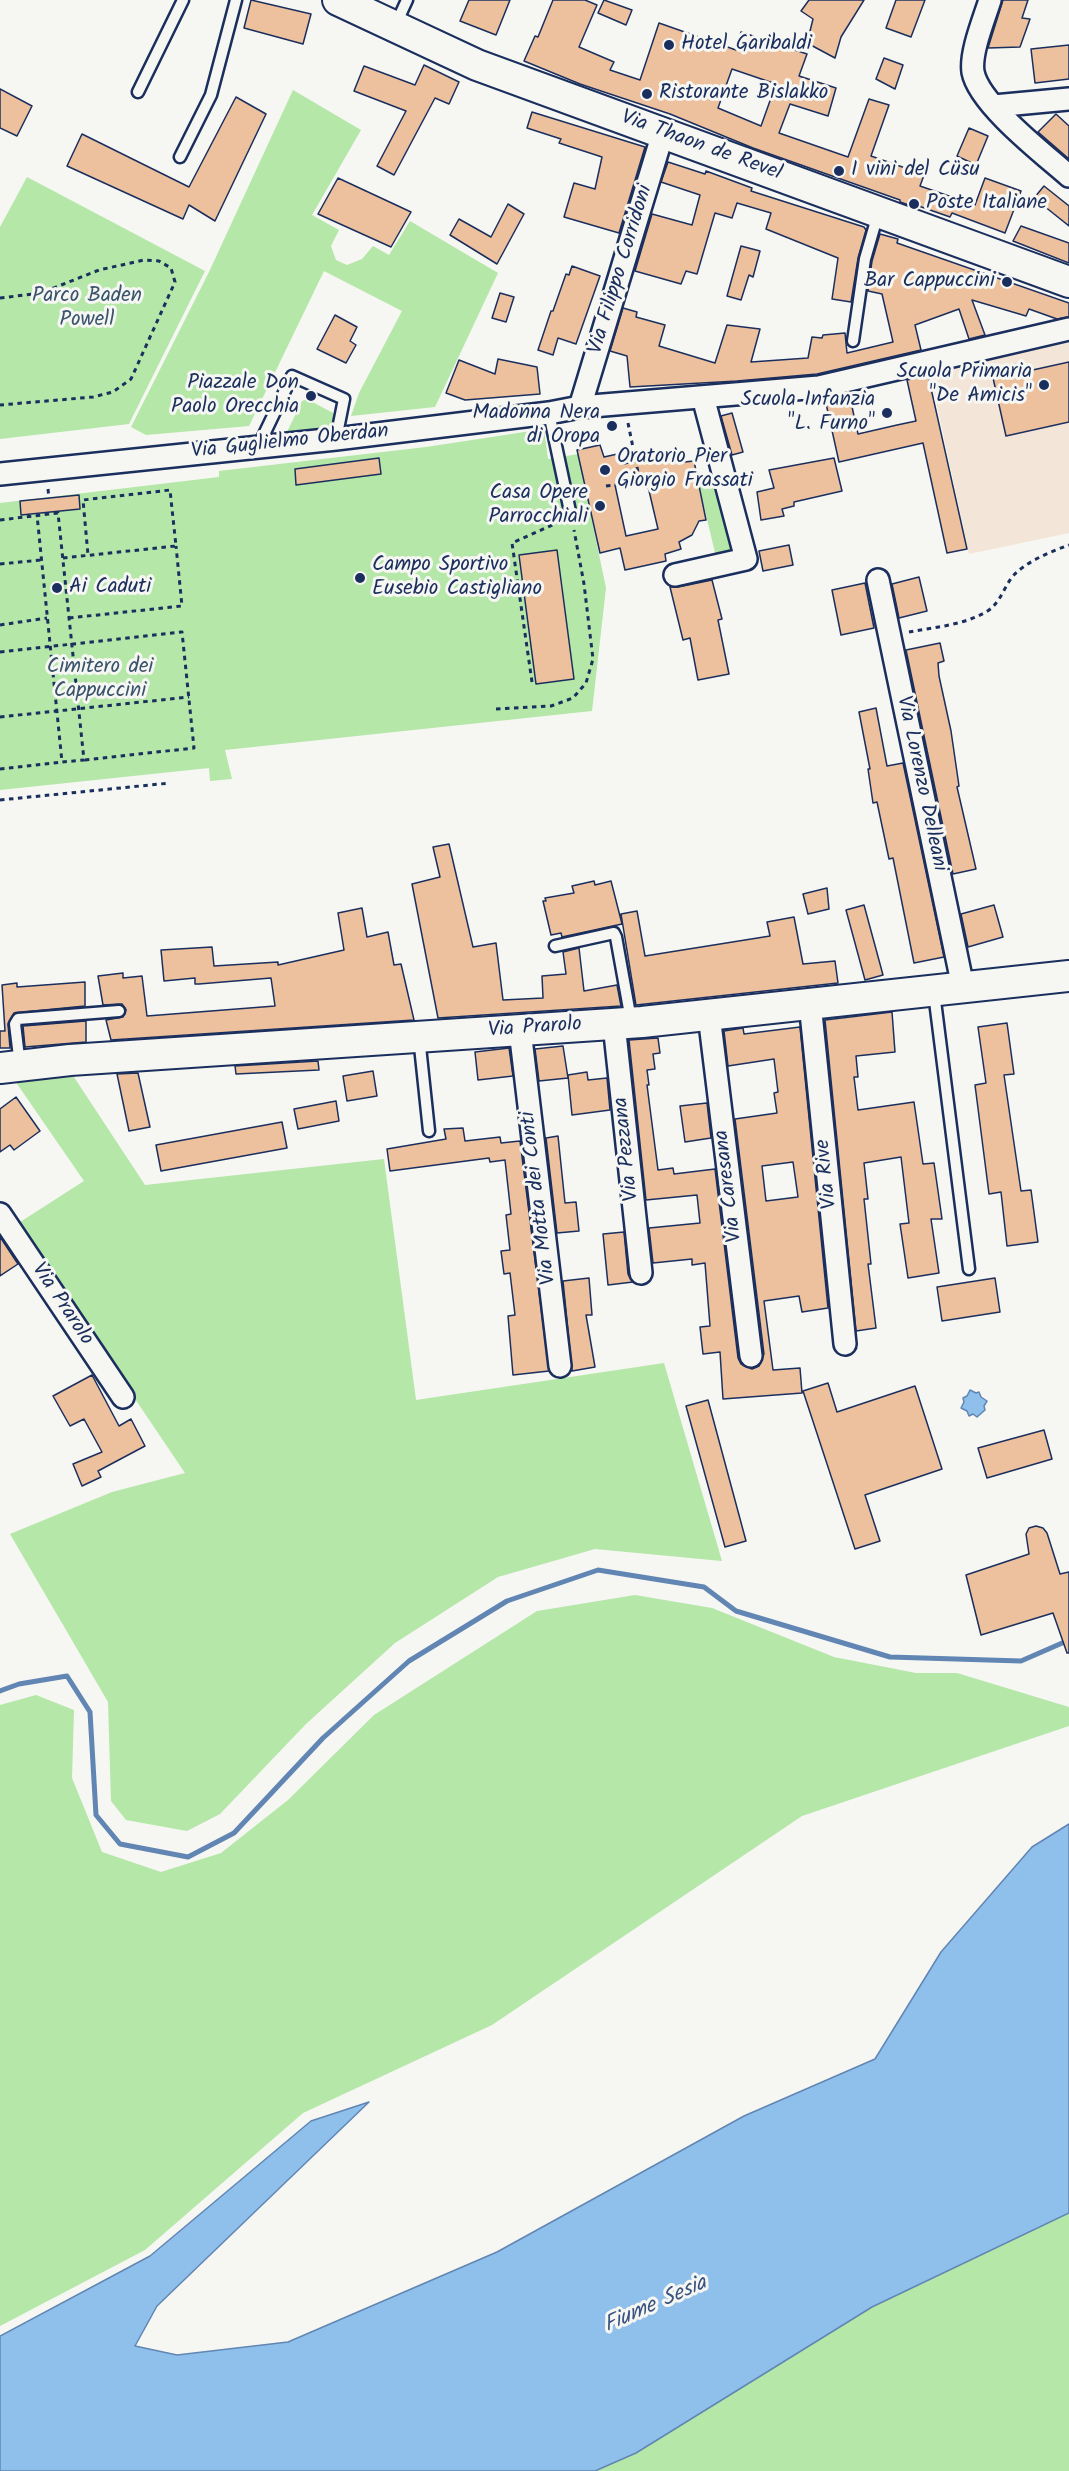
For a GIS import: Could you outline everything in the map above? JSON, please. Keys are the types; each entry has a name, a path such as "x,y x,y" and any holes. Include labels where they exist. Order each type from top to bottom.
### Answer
{"street":[{"name":"Via Thaon de Revel","path":"338,0 477,65 1069,282"},
{"path":"990,0 974,56 973,71 980,91 1011,124 1069,176"},
{"path":"994,106 1069,99"},
{"name":"Via Filippo Corridoni","path":"580,407 663,133"},
{"name":"Via Guglielmo Oberdan","path":"0,474 336,439 549,413 580,407 819,387 1069,329"},
{"path":"675,575 746,559 703,397"},
{"name":"Via Lorenzo Delleani","path":"878,580 963,987"},
{"name":"Via Prarolo","path":"10,1067 70,1060 623,1024 1069,976"},
{"name":"Via Rive","path":"810,1004 845,1344"},
{"name":"Via Caresana","path":"709,1015 751,1356"},
{"name":"Via Pezzana","path":"623,1024 641,1273"},
{"name":"Via Motta dei Conti","path":"520,1030 560,1366"},
{"name":"Via Prarolo","path":"0,1214 123,1397"}],"lane":[{"path":"138,92 183,0"},
{"path":"180,157 211,95 236,0"},
{"path":"394,26 408,0"},
{"path":"853,341 865,260 879,211"},
{"path":"258,447 292,376 344,399 336,439"},
{"path":"549,413 571,516"},
{"path":"555,946 614,933 623,1024"},
{"path":"933,990 969,1269"},
{"path":"10,1067 15,1024 18,1019 119,1011"},
{"path":"418,1037 429,1131"}],"path":[{"path":"0,297 41,293 99,270 144,260 159,261 171,268 175,282 131,379 113,392 93,397 0,405"},
{"path":"606,486 640,482 624,404"},
{"path":"69,618 182,606 170,490 83,500 88,555"},
{"path":"0,520 58,513 84,760"},
{"path":"36,515 62,762"},
{"path":"496,709 551,706 573,698 586,683 593,659 584,584 571,516 512,543 532,682"},
{"path":"889,636 955,623 981,615 1003,596 1011,578 1024,566 1069,545"},
{"path":"63,558 176,546"},
{"path":"0,564 41,560"},
{"path":"0,625 47,618"},
{"path":"0,652 182,632 194,748 0,769"},
{"path":"0,717 189,697"},
{"path":"0,800 170,783"}],"shaded area":[{"path":"1069,342 1069,533 969,554 930,373"}],"green space":[{"path":"293,90 361,130 312,215 339,230 331,246 336,260 347,265 362,259 373,246 389,255 410,221 498,273 435,407 351,416 359,393 402,311 324,271 249,426 146,435 131,427 209,272"},
{"name":"Parco Baden Powell","path":"27,177 205,271 129,424 0,439 0,227"},
{"path":"307,399 333,413 335,428 286,434 302,401"},
{"name":"Cimitero dei Cappuccini","path":"544,429 548,459 578,454 606,588 592,711 225,750 232,779 210,781 209,768 0,790 0,503 219,477 219,471 426,447"},
{"path":"721,471 742,550 717,561 697,477"},
{"path":"70,1071 145,1185 384,1159 416,1400 664,1363 722,1561 595,1549 498,1577 395,1643 306,1724 220,1814 187,1831 126,1820 111,1801 108,1702 10,1534 112,1492 185,1473 17,1224 84,1181 13,1078"},
{"path":"635,1595 712,1608 834,1657 916,1673 957,1673 1069,1707 1069,1726 802,1816 492,2025 303,2113 145,2250 0,2326 0,1705 36,1695 74,1710 72,1778 102,1852 161,1872 221,1853 288,1800 374,1715 537,1611"},
{"path":"1069,2213 1069,2471 595,2471 636,2453 872,2307"}],"water":[{"path":"970,1390 979,1392 981,1397 987,1401 984,1406 985,1410 977,1417 973,1414 969,1416 967,1411 961,1408 963,1398"},
{"name":"Fiume Sesia","path":"1069,1824 1069,2213 872,2307 636,2453 595,2471 0,2471 0,2336 150,2256 311,2121 369,2102 157,2306 135,2346 177,2355 288,2342 497,2252 744,2116 875,2059 941,1952 1032,1847"}],"building":[{"path":"251,0 311,14 303,44 244,28"},
{"path":"469,0 510,0 496,35 460,21"},
{"path":"553,0 585,0 597,5 579,47 614,62 610,70 640,80 659,23 736,50 741,32 807,54 799,76 836,88 828,116 790,104 779,133 848,157 869,99 889,105 871,156 911,170 914,162 927,167 920,186 975,205 985,178 1021,191 1005,233 952,213 950,217 913,204 912,206 753,148 670,114 580,84 524,61 535,36 538,37","holes":["732,69 776,84 761,126 718,108"]},
{"path":"604,0 632,10 626,25 598,13"},
{"path":"809,0 864,0 841,37 835,58 807,43 813,19 801,11"},
{"path":"896,0 925,0 911,37 886,28"},
{"path":"1003,0 1028,0 1022,18 1030,19 1020,47 988,48"},
{"path":"1069,45 1069,79 1035,83 1031,49"},
{"path":"884,58 903,65 895,89 876,79"},
{"path":"424,65 459,82 449,104 435,98 394,175 377,166 406,111 354,91 364,66 415,85"},
{"path":"0,89 32,106 17,136 0,128"},
{"path":"236,97 266,114 215,221 189,205 183,219 67,166 82,134 189,187"},
{"path":"532,112 645,147 619,233 564,217 574,183 595,189 602,157 559,143 561,139 527,128"},
{"path":"1056,114 1069,126 1069,159 1038,132"},
{"path":"969,128 988,136 976,165 957,156"},
{"path":"668,162 705,174 706,171 752,188 751,191 864,227 866,230 858,258 851,302 832,299 838,258 766,229 771,213 737,203 732,218 715,213 697,274 686,271 681,284 635,271 652,214 692,225 700,195 661,182"},
{"path":"338,178 411,212 391,247 318,214"},
{"path":"1044,186 1069,206 1069,226 1034,198"},
{"path":"508,204 524,214 497,264 450,235 459,219 491,237"},
{"path":"1021,226 1069,243 1069,263 1013,241"},
{"path":"880,234 898,239 897,243 1069,303 1069,317 1057,319 1029,309 1026,316 972,300 985,335 969,339 959,309 915,325 921,350 817,374 737,381 630,387 627,356 610,351 623,308 637,312 636,317 665,325 659,346 715,363 727,325 760,329 751,362 808,358 812,337 822,338 823,335 845,333 847,353 893,342 882,294 868,291 872,261"},
{"path":"741,246 760,251 753,277 749,275 741,300 727,296"},
{"path":"572,266 600,276 576,344 558,338 553,355 538,350 551,311 553,311 566,274 569,275"},
{"path":"500,293 514,297 506,322 492,318"},
{"path":"335,315 357,327 350,341 356,345 346,363 317,349"},
{"path":"498,359 537,367 540,394 465,400 446,393 459,360 495,374"},
{"path":"1069,362 1069,422 1006,436 991,369 1017,364 1019,373"},
{"path":"928,375 967,549 947,553 923,443 839,462 825,399 849,393 858,434 916,421 907,380"},
{"path":"732,413 743,452 732,455 721,416"},
{"path":"600,445 604,457 622,453 624,464 682,450 684,462 694,461 706,520 699,521 692,535 679,542 681,549 665,554 666,561 625,570 620,548 600,553 577,450","holes":["646,478 658,529 626,536 615,485"]},
{"path":"379,458 381,474 296,485 295,469"},
{"path":"834,458 842,491 794,502 794,506 782,509 784,516 761,520 757,492 774,488 769,470"},
{"path":"79,495 80,509 21,515 20,501"},
{"path":"789,545 793,565 763,571 759,551"},
{"path":"557,550 574,679 536,684 519,555"},
{"path":"919,577 927,611 899,618 892,584"},
{"path":"712,580 722,619 718,620 729,674 698,680 690,638 683,640 670,587"},
{"path":"865,583 874,628 841,635 832,590"},
{"path":"940,643 944,661 938,663 939,676 951,731 959,786 957,787 976,869 953,874 906,650"},
{"path":"876,708 887,766 903,763 944,957 914,963 893,858 889,859 877,802 873,803 868,769 870,769 859,712"},
{"path":"449,844 473,947 496,943 503,1000 543,998 542,976 566,974 563,952 579,948 584,991 617,985 621,1006 438,1018 412,884 440,877 433,847"},
{"path":"594,881 595,885 611,881 622,924 562,937 561,933 551,935 543,901 546,901 545,898 574,893 572,886"},
{"path":"827,888 829,909 808,914 803,894"},
{"path":"864,905 883,975 865,980 846,910"},
{"path":"994,905 1003,937 968,947 961,914"},
{"path":"362,908 367,937 388,932 394,965 401,964 414,1020 111,1040 106,1020 123,1017 126,1010 122,1004 103,1005 98,976 123,973 123,978 142,976 147,1016 275,1006 271,978 199,984 195,984 195,978 164,981 161,950 212,947 214,966 278,962 278,965 344,950 338,913"},
{"path":"637,911 645,956 770,936 767,922 794,917 803,964 835,961 838,983 636,1005 621,914"},
{"path":"85,982 85,1006 14,1013 8,1024 10,1048 0,1048 0,1031 5,1031 2,985 17,983 17,987"},
{"path":"892,1012 895,1052 856,1056 858,1077 854,1077 858,1110 914,1102 923,1164 934,1163 942,1219 931,1219 939,1273 908,1278 900,1224 909,1223 901,1157 864,1163 868,1199 864,1199 871,1264 868,1264 876,1328 856,1331 825,1020"},
{"path":"86,1021 86,1042 25,1047 23,1026"},
{"path":"1007,1023 1014,1074 1004,1075 1021,1191 1031,1190 1038,1242 1007,1246 1001,1192 989,1194 975,1085 986,1083 978,1027"},
{"path":"800,1027 828,1308 802,1312 799,1296 764,1301 773,1370 800,1368 802,1393 723,1399 720,1352 703,1354 700,1327 710,1326 705,1263 692,1265 692,1259 653,1263 649,1228 700,1223 697,1195 646,1200 629,1040 658,1038 660,1053 653,1054 655,1069 647,1070 649,1085 647,1085 658,1170 673,1168 674,1174 715,1169 738,1358 741,1364 752,1369 759,1366 764,1354 735,1119 777,1113 774,1093 778,1092 774,1059 728,1066 724,1031 743,1028 744,1034","holes":["793,1162 798,1197 766,1201 762,1166"]},
{"path":"563,1046 568,1078 539,1081 535,1049"},
{"path":"509,1048 513,1076 478,1080 475,1052"},
{"path":"318,1061 319,1070 236,1074 235,1066"},
{"path":"373,1071 377,1096 347,1101 343,1076"},
{"path":"587,1072 588,1080 607,1078 610,1110 572,1115 568,1075"},
{"path":"138,1073 150,1127 129,1131 117,1074"},
{"path":"16,1097 40,1131 14,1150 10,1145 0,1152 0,1109"},
{"path":"336,1101 339,1121 298,1129 294,1109"},
{"path":"707,1103 711,1138 685,1142 680,1106"},
{"path":"282,1122 287,1148 161,1171 156,1145"},
{"path":"463,1128 465,1141 500,1137 501,1143 520,1141 549,1371 513,1375 508,1316 515,1315 510,1273 504,1274 501,1251 510,1250 506,1215 511,1214 505,1160 490,1162 489,1158 390,1171 387,1149 446,1139 444,1129"},
{"path":"558,1136 565,1203 576,1202 579,1231 557,1233 546,1138"},
{"path":"624,1232 628,1274 633,1282 608,1285 603,1234"},
{"path":"0,1237 18,1264 0,1276"},
{"path":"589,1278 592,1315 586,1315 595,1367 572,1371 563,1281"},
{"path":"995,1278 1000,1312 942,1321 937,1287"},
{"path":"92,1375 119,1426 131,1419 145,1446 98,1471 101,1477 82,1486 73,1464 102,1452 84,1419 70,1426 53,1396"},
{"path":"828,1383 837,1412 915,1386 942,1469 865,1495 880,1541 855,1549 803,1391"},
{"path":"708,1400 746,1541 725,1547 686,1406"},
{"path":"1044,1430 1052,1459 987,1478 978,1448"},
{"path":"1036,1526 1043,1528 1047,1533 1060,1574 1069,1572 1069,1653 1067,1653 1053,1613 981,1635 966,1575 1029,1554 1026,1534 1029,1528"}],"waterway":[{"path":"0,1691 19,1684 67,1676 90,1712 96,1815 120,1844 188,1857 234,1833 323,1738 409,1661 507,1601 598,1570 704,1587 736,1611 890,1657 1021,1661 1069,1640"}],"place":[{"name":"Hotel Garibaldi","path":"669,45"},
{"name":"Ristorante Bislakko","path":"647,94"},
{"name":"I vini del Cüsu","path":"839,171"},
{"name":"Poste Italiane","path":"914,204"},
{"name":"Bar Cappuccini","path":"1007,282"},
{"name":"Scuola Primaria \"De Amicis\"","path":"1044,385"},
{"name":"Piazzale Don Paolo Orecchia","path":"311,396"},
{"name":"Scuola Infanzia \"L. Furno\"","path":"887,413"},
{"name":"Madonna Nera di Oropa","path":"612,426"},
{"name":"Oratorio Pier Giorgio Frassati","path":"605,470"},
{"name":"Casa Opere Parrocchiali","path":"600,506"},
{"name":"Campo Sportivo Eusebio Castigliano","path":"360,578"},
{"name":"Ai Caduti","path":"57,588"}]}
